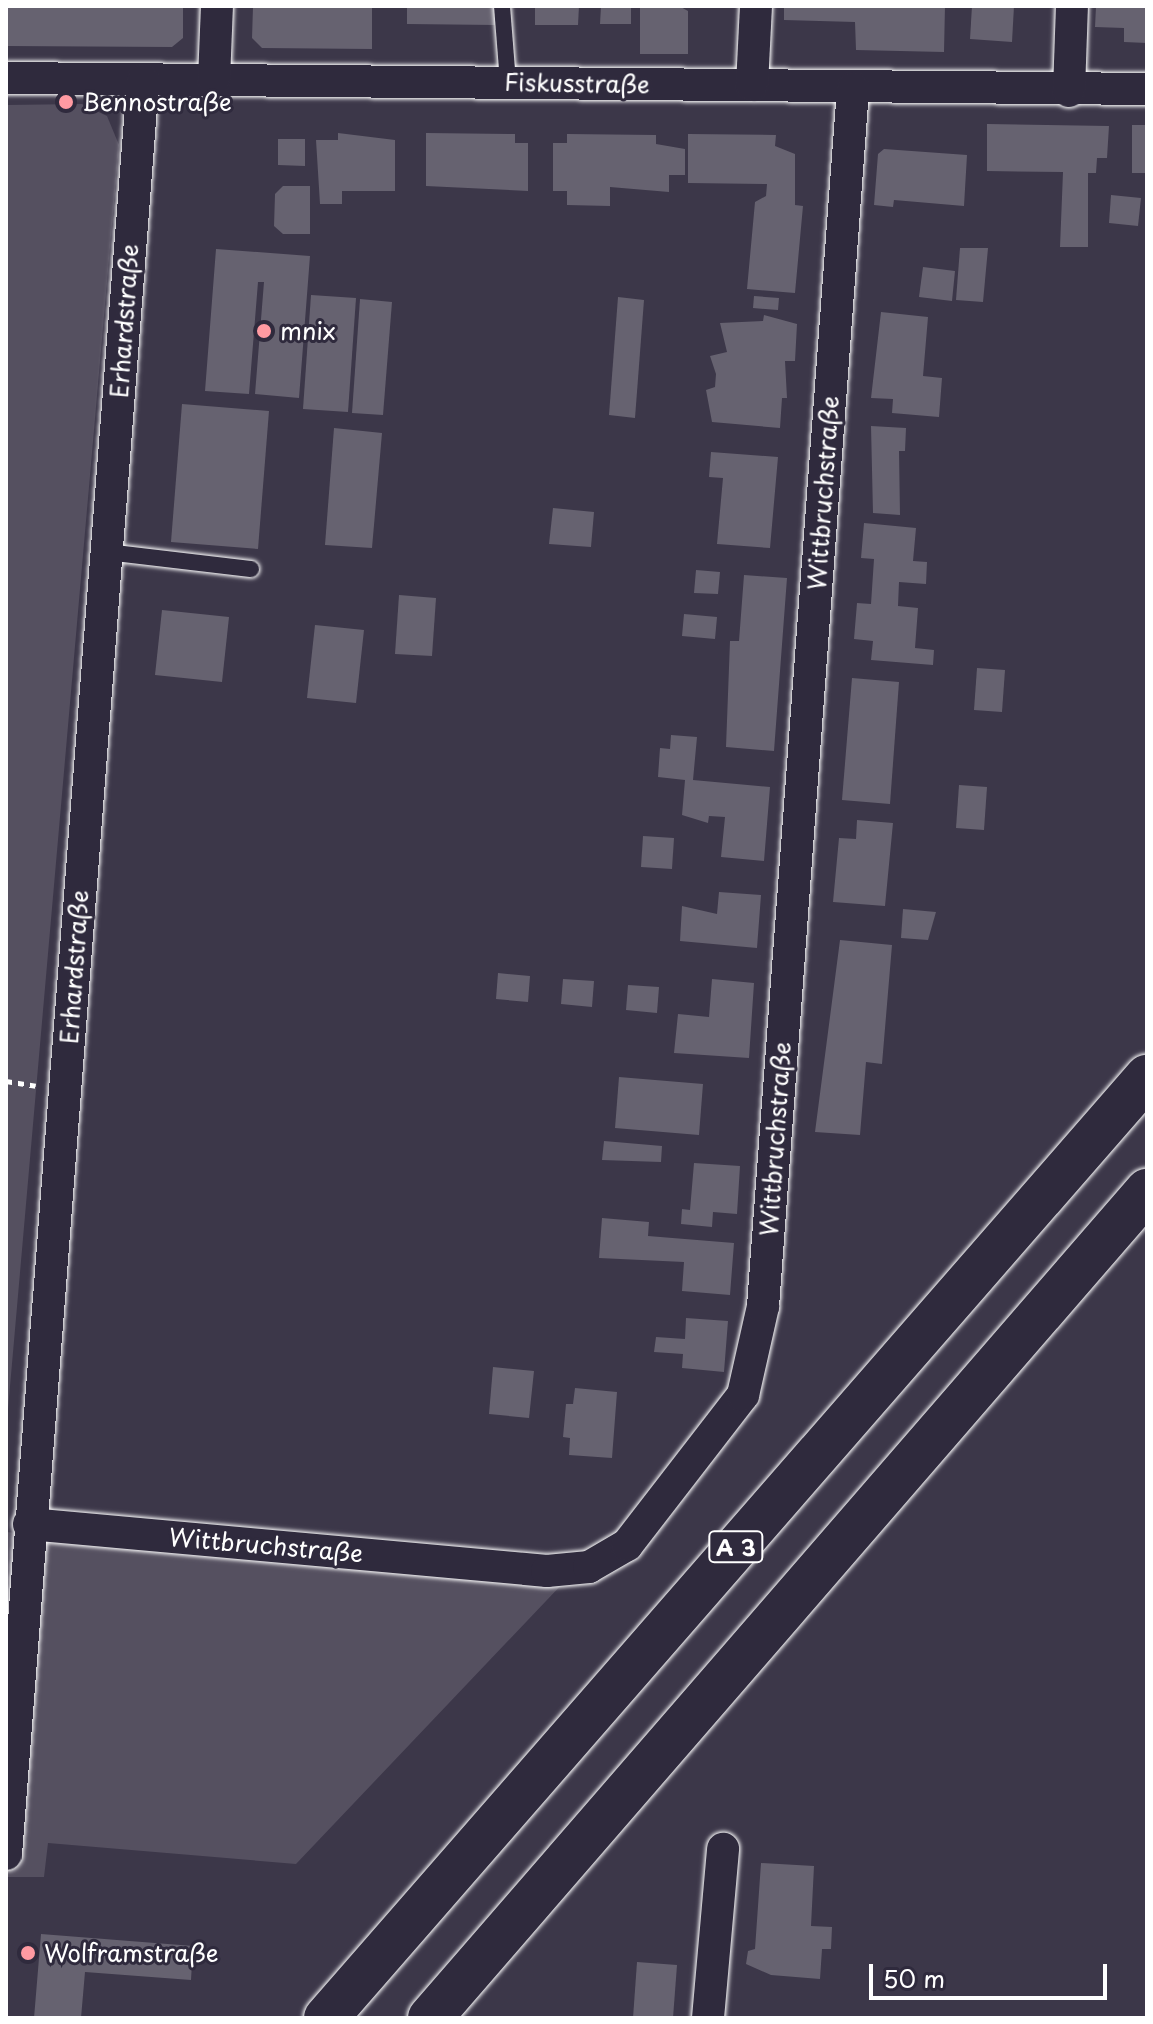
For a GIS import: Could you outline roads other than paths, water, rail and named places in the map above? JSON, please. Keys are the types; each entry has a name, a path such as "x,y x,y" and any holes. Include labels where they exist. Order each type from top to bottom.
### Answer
{"highway":[{"name":"A 3","path":"326,2018 1147,1077"},
{"path":"430,2018 1147,1191"}],"street":[{"path":"214,80 217,6"},
{"path":"752,85 756,6"},
{"path":"1069,91 1072,6"},
{"name":"Fiskusstraße","path":"6,78 1069,91 1147,89"},
{"name":"Erhardstraße","path":"6,1854 29,1524 143,80"},
{"name":"Wittbruchstraße","path":"29,1524 547,1571 589,1567 627,1545 743,1395 763,1306 853,88"},
{"path":"708,2018 723,1849"}],"lane":[{"path":"502,6 508,83"},
{"path":"106,552 251,569"}],"place":[{"name":"Bennostraße","path":"66,102"},
{"name":"mnix","path":"264,331"},
{"name":"Wolframstraße","path":"28,1953"}]}
